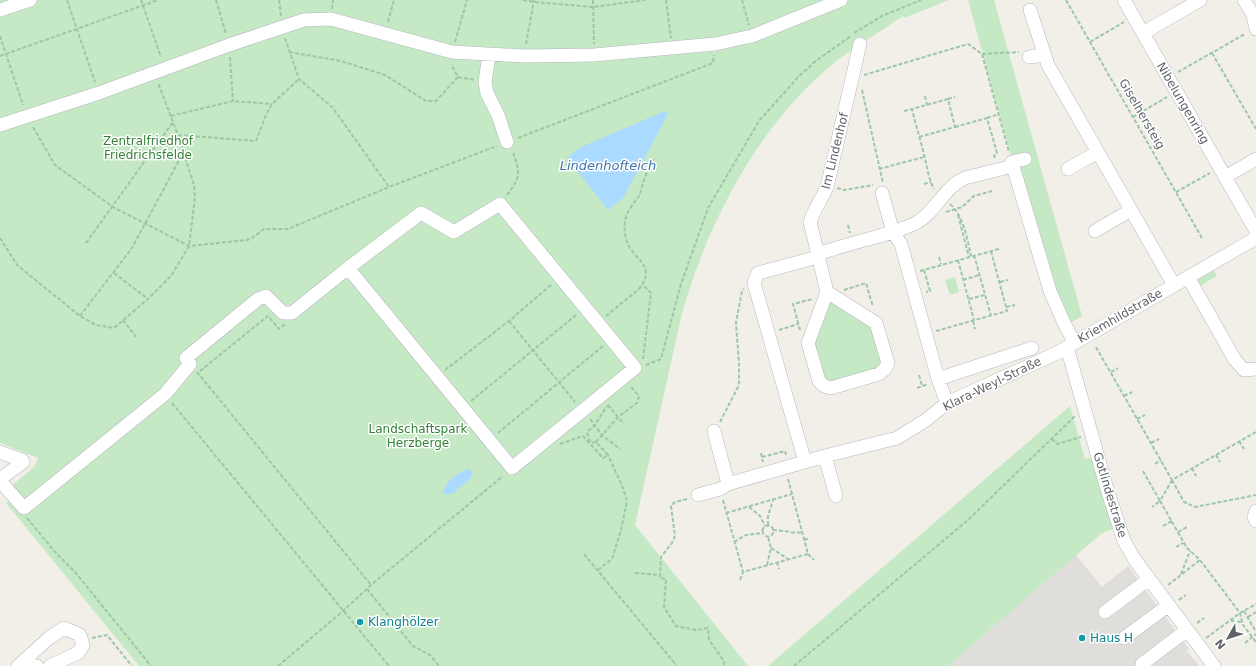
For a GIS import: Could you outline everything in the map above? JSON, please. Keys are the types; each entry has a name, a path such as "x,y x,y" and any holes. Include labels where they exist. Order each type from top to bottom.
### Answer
{"street":[{"path":"0,10 30,0"},
{"path":"0,125 304,20 331,19 452,52 524,56 594,55 715,44 752,36 841,0"},
{"name":"Nibelungenring","path":"1124,0 1222,172 1256,238"},
{"path":"1143,32 1200,0"},
{"path":"1244,0 1254,14 1256,28"},
{"name":"Kriemhildstraße","path":"1030,10 1048,66 1174,285"},
{"name":"Im Lindenhof","path":"828,294 810,222 813,212 821,200 829,180 860,44"},
{"path":"489,55 485,82 487,93 498,115 507,142"},
{"path":"1029,58 1045,55"},
{"path":"1068,169 1098,152"},
{"path":"805,462 754,283 758,273 893,232 917,222 930,210 945,200 952,186 959,181 965,178 998,170 1025,159"},
{"path":"1222,172 1256,159"},
{"name":"Gotlindestraße","path":"1012,164 1050,291 1065,325 1071,344 1106,482 1124,540 1135,560 1149,579 1173,603 1191,627 1214,666"},
{"path":"879,189 893,232 901,244 938,379 947,404"},
{"path":"0,452 22,460 23,462 0,480 24,508 164,394 190,364 186,358 258,299 266,296 283,312 292,313 348,268 421,213 454,232 500,204 635,368 627,382 583,410 512,468 348,268"},
{"path":"1095,231 1131,210"},
{"name":"Kriemhildstraße","path":"1071,344 1256,238"},
{"path":"1188,277 1235,360 1244,370 1256,369"},
{"path":"828,294 876,323 888,363 885,369 879,374 831,388 824,386 819,380 808,343 828,294"},
{"name":"Klara-Weyl-Straße","path":"698,495 825,456 897,438 926,420 947,404 1057,353 1071,344"},
{"path":"938,379 1032,348"},
{"path":"714,432 724,487"},
{"path":"825,456 836,496"},
{"path":"1256,511 1254,517 1256,521"},
{"path":"1105,612 1149,579"},
{"path":"1124,638 1173,603"},
{"path":"1142,664 1191,627"},
{"path":"18,666 49,638 64,628 80,635 83,645 78,653 50,666"},
{"path":"18,666 38,666"}],"path":[{"path":"67,0 99,92"},
{"path":"0,238 17,265 80,316 96,325 114,328 172,276 190,246 195,197 194,185 170,116 160,70 141,0"},
{"path":"0,56 158,0"},
{"path":"216,0 229,45 233,101"},
{"path":"279,0 289,52 298,79 332,108 389,187"},
{"path":"384,34 394,0"},
{"path":"459,27 466,0"},
{"path":"523,0 593,7 645,0"},
{"path":"593,0 594,47"},
{"path":"666,0 671,36"},
{"path":"742,0 752,36"},
{"path":"643,284 651,293 642,366 661,359 681,284 708,208 759,121 800,76 825,54 882,16 921,0"},
{"name":"Giselhersteig","path":"1066,0 1202,238"},
{"path":"524,56 534,1"},
{"path":"1090,42 1133,16"},
{"path":"1168,78 1256,28"},
{"path":"0,36 27,116 55,165 113,207 190,246 246,240 252,238 264,229 288,229 389,187 713,63 715,44"},
{"path":"861,76 968,44 982,54 1018,51 1029,58"},
{"path":"289,52 341,61 385,75 426,101 436,101 458,77"},
{"path":"452,52 453,68 458,77"},
{"path":"1212,53 1256,129"},
{"path":"982,54 1012,164"},
{"path":"458,77 485,82"},
{"path":"178,136 256,141 272,104 298,79"},
{"path":"829,180 836,188 844,190 879,189 886,192 879,169 861,88"},
{"path":"1133,117 1176,92"},
{"path":"925,96 927,105"},
{"path":"904,111 955,97"},
{"path":"948,99 955,127"},
{"path":"170,116 233,101 272,104"},
{"path":"912,109 933,188 956,209 962,223 971,256 980,275 991,316"},
{"path":"919,137 999,114"},
{"path":"987,118 997,153 994,156 998,170"},
{"path":"86,243 173,122"},
{"path":"500,204 518,180 516,161 507,142"},
{"path":"80,316 132,248 183,152"},
{"path":"879,169 924,157"},
{"path":"598,323 643,284 646,269 627,243 624,226 626,215 640,193 646,174 654,158"},
{"path":"1176,192 1222,172"},
{"path":"924,184 931,182"},
{"path":"943,213 962,207 974,196 992,191"},
{"path":"922,270 1000,248"},
{"path":"940,330 1007,311 991,251"},
{"path":"939,257 941,264"},
{"path":"958,260 975,329"},
{"path":"114,272 148,299"},
{"path":"963,280 980,275"},
{"path":"443,372 509,321 557,280 559,276"},
{"path":"1000,282 1008,280"},
{"path":"714,432 739,385 740,364 736,323 742,291 747,285 754,283"},
{"path":"800,331 793,304 866,283 876,314"},
{"path":"968,299 985,295"},
{"path":"1006,308 1015,305"},
{"path":"468,403 585,308"},
{"path":"123,320 136,337"},
{"path":"509,321 602,435 620,449"},
{"path":"768,336 775,334 780,329 798,324"},
{"path":"494,436 611,339"},
{"path":"1096,347 1184,502 1195,507 1256,495"},
{"path":"1110,372 1118,368"},
{"path":"198,373 371,585"},
{"path":"919,375 922,386"},
{"path":"625,391 627,382"},
{"path":"590,443 596,442 618,417 637,403 638,396 627,382"},
{"path":"1124,396 1132,392"},
{"path":"164,394 388,666"},
{"path":"590,443 587,432 595,425 608,405 624,424"},
{"path":"1137,419 1145,415"},
{"path":"794,666 968,520 1075,416"},
{"path":"1152,507 1160,501 1172,480 1256,432"},
{"path":"553,435 561,445 583,436 603,458 608,454"},
{"path":"1052,439 1057,444 1082,437"},
{"path":"1150,443 1159,439"},
{"path":"1239,441 1244,449"},
{"path":"596,442 608,454 627,501 621,530 612,559 598,570"},
{"path":"762,457 785,451"},
{"path":"761,453 764,464"},
{"path":"1216,455 1220,462"},
{"path":"1155,464 1161,460"},
{"path":"278,666 343,611 371,585 512,468"},
{"path":"785,468 808,554 814,560"},
{"path":"1192,468 1196,476"},
{"path":"1143,471 1184,542 1190,551 1200,560 1240,613 1242,622 1256,642"},
{"path":"724,487 726,513 743,572 740,580"},
{"path":"726,513 792,494"},
{"path":"698,495 674,502 671,506 675,536 672,543 661,557 660,578 666,579 664,607 676,626 696,630 708,628 710,640 724,661 724,666"},
{"path":"763,533 762,530 767,526 768,516 773,500"},
{"path":"749,506 760,516 767,526 771,526 773,530 784,530 795,533 802,532"},
{"path":"24,508 28,519 55,552 75,572 151,666"},
{"path":"1163,526 1172,521"},
{"path":"1178,532 1187,527"},
{"path":"768,536 772,535 773,530"},
{"path":"734,542 746,535 763,533 768,536 771,548 767,565"},
{"path":"804,540 810,538"},
{"path":"1176,547 1184,542"},
{"path":"771,548 788,559"},
{"path":"1181,575 1190,551"},
{"path":"584,554 677,666"},
{"path":"743,572 808,554"},
{"path":"1166,586 1200,560"},
{"path":"777,562 779,569"},
{"path":"635,573 660,575"},
{"path":"367,589 413,646 430,655 439,666"},
{"path":"1173,603 1186,595"},
{"path":"1205,639 1240,613 1256,604"},
{"path":"1244,611 1256,633 1245,643"},
{"path":"1248,616 1256,612"},
{"path":"1191,627 1204,618"},
{"path":"1230,621 1242,622"},
{"path":"82,640 107,635 132,666"}],"shaded area":[{"path":"1076,555 1102,587 1128,566 1189,649 1187,651 1199,666 948,666"}],"green space":[{"name":"Landschaftspark Herzberge","path":"0,0 949,0 904,18 903,16 835,62 806,89 781,116 739,177 722,210 706,244 682,313 635,525 748,666 139,666 6,503 17,493 11,486 34,467 38,458 0,443"},
{"path":"968,0 994,0 1082,316 1059,330"},
{"path":"1213,269 1217,276 1198,287 1197,279"},
{"path":"955,277 959,292 950,295 945,280"},
{"path":"831,301 876,329 882,367 838,383 825,381 813,343 826,304"},
{"path":"1070,406 1085,459 1093,457 1113,529 1102,533 948,666 768,666"}],"water":[{"name":"Lindenhofteich","path":"665,111 668,114 623,198 608,210 567,158 581,147"},
{"path":"468,469 473,473 470,479 454,493 445,495 443,492 447,484 456,475"}],"place":[{"name":"Klanghölzer","path":"360,622"},
{"name":"Haus H","path":"1082,638"}],"park label":[{"name":"Zentralfriedhof Friedrichsfelde","path":"148,148"}]}
